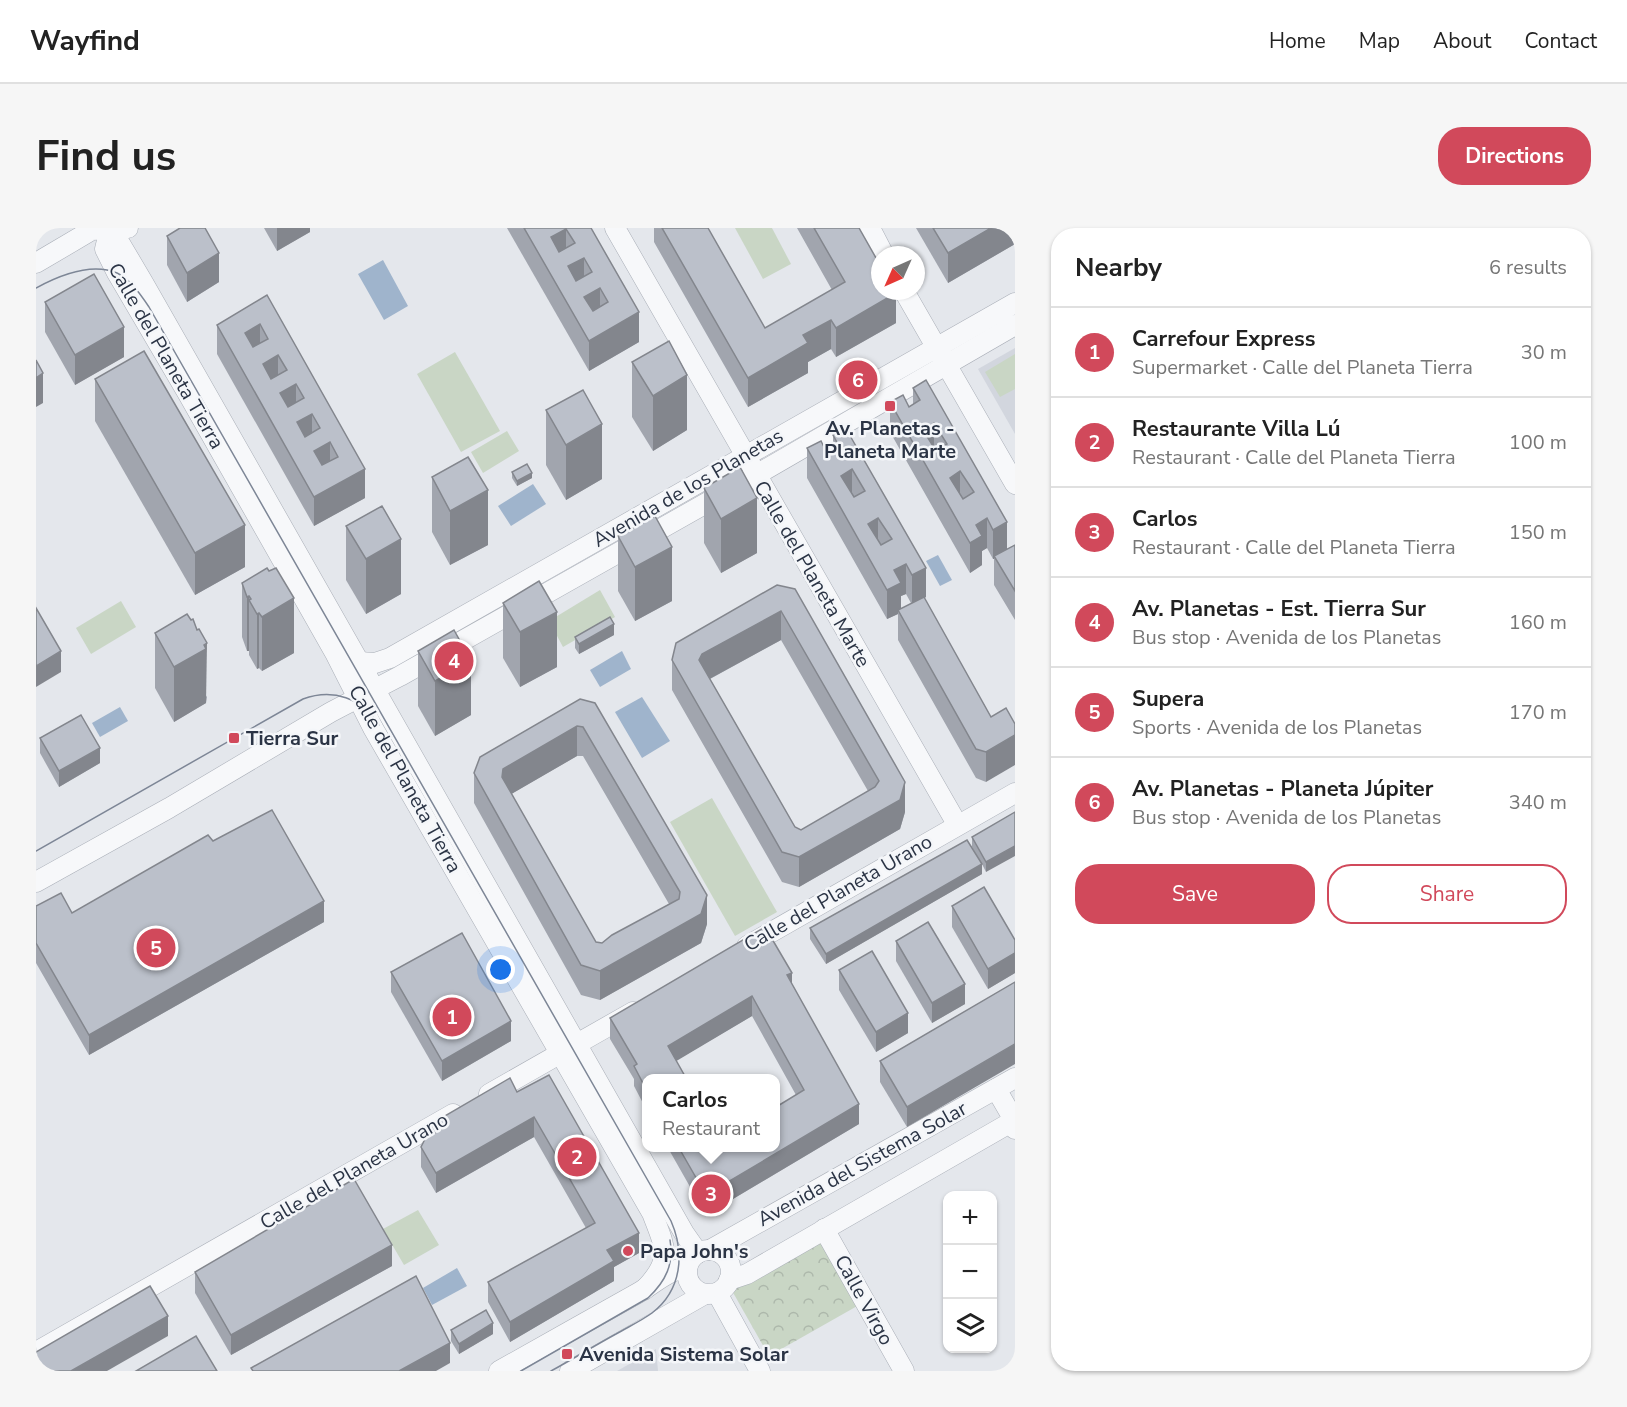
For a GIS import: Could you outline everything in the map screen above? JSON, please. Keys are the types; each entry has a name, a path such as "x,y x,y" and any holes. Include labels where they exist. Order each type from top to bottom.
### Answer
{"street":[{"name":"Calle del Planeta Marte","path":"615,228 957,825"},
{"path":"870,228 880,246"},
{"path":"36,263 92,230 116,229"},
{"name":"Calle del Planeta Tierra","path":"116,229 118,240 359,662 366,694"},
{"name":"Calle del Planeta Tierra","path":"116,229 105,249 117,273 335,653 366,694 569,1049 698,1257"},
{"path":"909,300 1015,484"},
{"name":"Avenida de los Planetas","path":"359,662 375,663 390,658 1015,303"},
{"name":"Avenida de los Planetas","path":"36,882 756,475 1015,325"},
{"name":"Calle del Planeta Urano","path":"728,957 1015,793"},
{"name":"Calle del Planeta Urano","path":"36,1352 646,1004"},
{"name":"Calle del Planeta Tierra","path":"569,1049 652,1213 663,1241 664,1263 657,1277 644,1290"},
{"name":"Avenida del Sistema Solar","path":"499,1371 1015,1078"},
{"path":"996,1089 1015,1123"},
{"name":"Avenida del Sistema Solar","path":"570,1371 1015,1123"},
{"name":"Calle Virgo","path":"824,1229 904,1371"},
{"path":"722,1255 727,1260 730,1266 717,1289 693,1287 687,1274 698,1257 722,1255"},
{"path":"717,1289 760,1371"}],"shaded area":[{"path":"1015,348 1015,434 978,369"},
{"path":"656,1349 658,1371 617,1371"}],"green space":[{"path":"735,228 772,228 791,264 763,279"},
{"path":"455,352 500,431 461,452 417,374"},
{"path":"1015,354 1015,389 1000,397 985,372"},
{"path":"507,431 519,451 483,473 471,452"},
{"path":"600,590 615,617 563,647 549,621"},
{"path":"121,601 136,627 91,654 76,628"},
{"path":"712,798 777,912 735,936 670,822"},
{"path":"418,1210 439,1245 404,1265 383,1229"},
{"path":"822,1237 859,1305 769,1356 731,1289"}],"water":[{"path":"383,260 408,306 384,320 358,274"},
{"path":"533,484 546,504 511,526 498,506"},
{"path":"938,555 952,580 940,586 926,561"},
{"path":"622,651 631,669 600,687 590,670"},
{"path":"642,697 670,741 642,758 615,712"},
{"path":"120,707 128,721 100,737 92,723"},
{"path":"457,1268 467,1286 432,1305 423,1288"}],"building":[{"path":"180,228 205,228 219,253 187,273 167,236"},
{"path":"524,228 591,228 639,312 589,341","holes":["566,229 575,243 559,252 551,237","584,258 592,272 576,281 568,266","600,288 608,302 593,311 584,297"]},
{"path":"662,228 708,228 765,328 845,282 814,228 859,228 871,249 871,300 884,300 836,328 831,320 803,335 808,343 748,378"},
{"path":"933,228 991,228 948,253"},
{"path":"94,274 124,327 75,355 45,302"},
{"path":"267,295 365,469 314,497 217,325","holes":["260,324 268,339 253,347 245,333","278,355 287,370 271,379 263,364","296,384 304,398 288,407 280,393","312,414 320,428 305,437 297,422","330,442 338,457 322,465 314,451"]},
{"path":"669,341 687,375 653,396 632,362"},
{"path":"144,351 245,525 195,553 95,379"},
{"path":"36,360 43,373 36,378"},
{"path":"926,380 1007,522 993,530 987,518 976,525 982,536 970,543 890,402 903,395 909,407 920,400 913,388","holes":["934,423 947,444 936,451 923,430","960,471 974,492 963,499 950,478"]},
{"path":"583,390 602,424 566,445 546,410"},
{"path":"845,427 926,568 912,575 906,564 894,570 901,583 887,590 807,448 821,441 827,453 839,446 833,435","holes":["852,469 865,491 854,497 841,476","878,518 892,539 881,545 868,524"]},
{"path":"468,457 488,490 450,511 432,477"},
{"path":"527,464 532,473 517,481 512,472"},
{"path":"740,467 757,498 721,519 704,488"},
{"path":"382,506 401,539 366,559 346,526"},
{"path":"655,516 672,547 635,567 618,536"},
{"path":"1015,545 1015,591 994,556"},
{"path":"267,568 269,571 276,568 294,598 262,617 259,613 257,614 249,596 247,597 242,583"},
{"path":"539,581 557,612 520,632 503,603"},
{"path":"777,585 795,589 905,782 900,800 799,857 782,852 672,660 676,643","holes":["781,611 879,781 875,787 801,830 795,827 699,660 702,654"]},
{"path":"924,597 991,717 1006,708 1015,724 1015,735 986,752 976,749 898,610"},
{"path":"36,608 61,651 36,666"},
{"path":"187,614 191,620 193,619 197,630 199,629 207,643 204,645 206,649 174,667 155,633"},
{"path":"610,617 614,624 579,644 575,637"},
{"path":"454,630 471,661 435,681 418,651"},
{"path":"580,699 595,703 707,895 701,914 600,971 581,965 474,773 480,757","holes":["577,726 583,727 680,892 679,899 612,935 602,943 596,942 502,777 503,769"]},
{"path":"81,715 100,748 59,771 40,738"},
{"path":"272,810 324,901 89,1035 36,943 36,906 61,893 72,913 208,835 213,841"},
{"path":"1015,812 1015,846 986,862 972,837"},
{"path":"967,840 982,864 826,954 810,928"},
{"path":"984,887 1015,940 1015,953 988,969 952,906"},
{"path":"928,922 965,984 932,1003 896,941"},
{"path":"765,927 792,973 787,975 859,1104 780,1151 780,1105 804,1090 752,996 668,1046 684,1074 642,1074 642,1081 634,1066 637,1064 610,1018"},
{"path":"462,933 511,1021 442,1061 391,972"},
{"path":"872,951 908,1013 876,1032 839,970"},
{"path":"1015,982 1015,1044 907,1107 880,1061"},
{"path":"549,1075 639,1233 607,1250 614,1261 510,1322 488,1282 595,1223 534,1117 436,1173 421,1147 426,1137 435,1133 431,1124 510,1078 517,1092"},
{"path":"681,1152 778,1152 706,1195"},
{"path":"354,1179 392,1245 231,1335 195,1272"},
{"path":"416,1276 450,1343 399,1371 253,1371 251,1368"},
{"path":"150,1286 168,1316 71,1371 36,1371 36,1352"},
{"path":"486,1310 493,1323 459,1344 451,1330"},
{"path":"196,1336 217,1371 136,1371"}],"tram line":[{"path":"36,288 75,272 107,270 126,279 146,302 671,1221 678,1246 678,1270 670,1293 662,1304 643,1319 551,1371"},
{"path":"36,851 303,699 325,695 346,698 364,708 379,725"},
{"path":"521,1371 648,1298 660,1285 667,1272 671,1257 670,1240"}],"place":[{"name":"Av. Planetas - Planeta Júpiter","path":"858,380"},
{"name":"Av. Planetas - Planeta Marte","path":"890,406"},
{"name":"Av. Planetas - Est. Tierra Sur","path":"454,661"},
{"name":"Tierra Sur","path":"234,738"},
{"name":"Supera","path":"156,948"},
{"name":"Carrefour Express","path":"452,1017"},
{"name":"Restaurante Villa Lú","path":"577,1157"},
{"name":"Carlos","path":"711,1194"},
{"name":"Papa John's","path":"628,1251"},
{"name":"Avenida Sistema Solar","path":"567,1354"}]}
